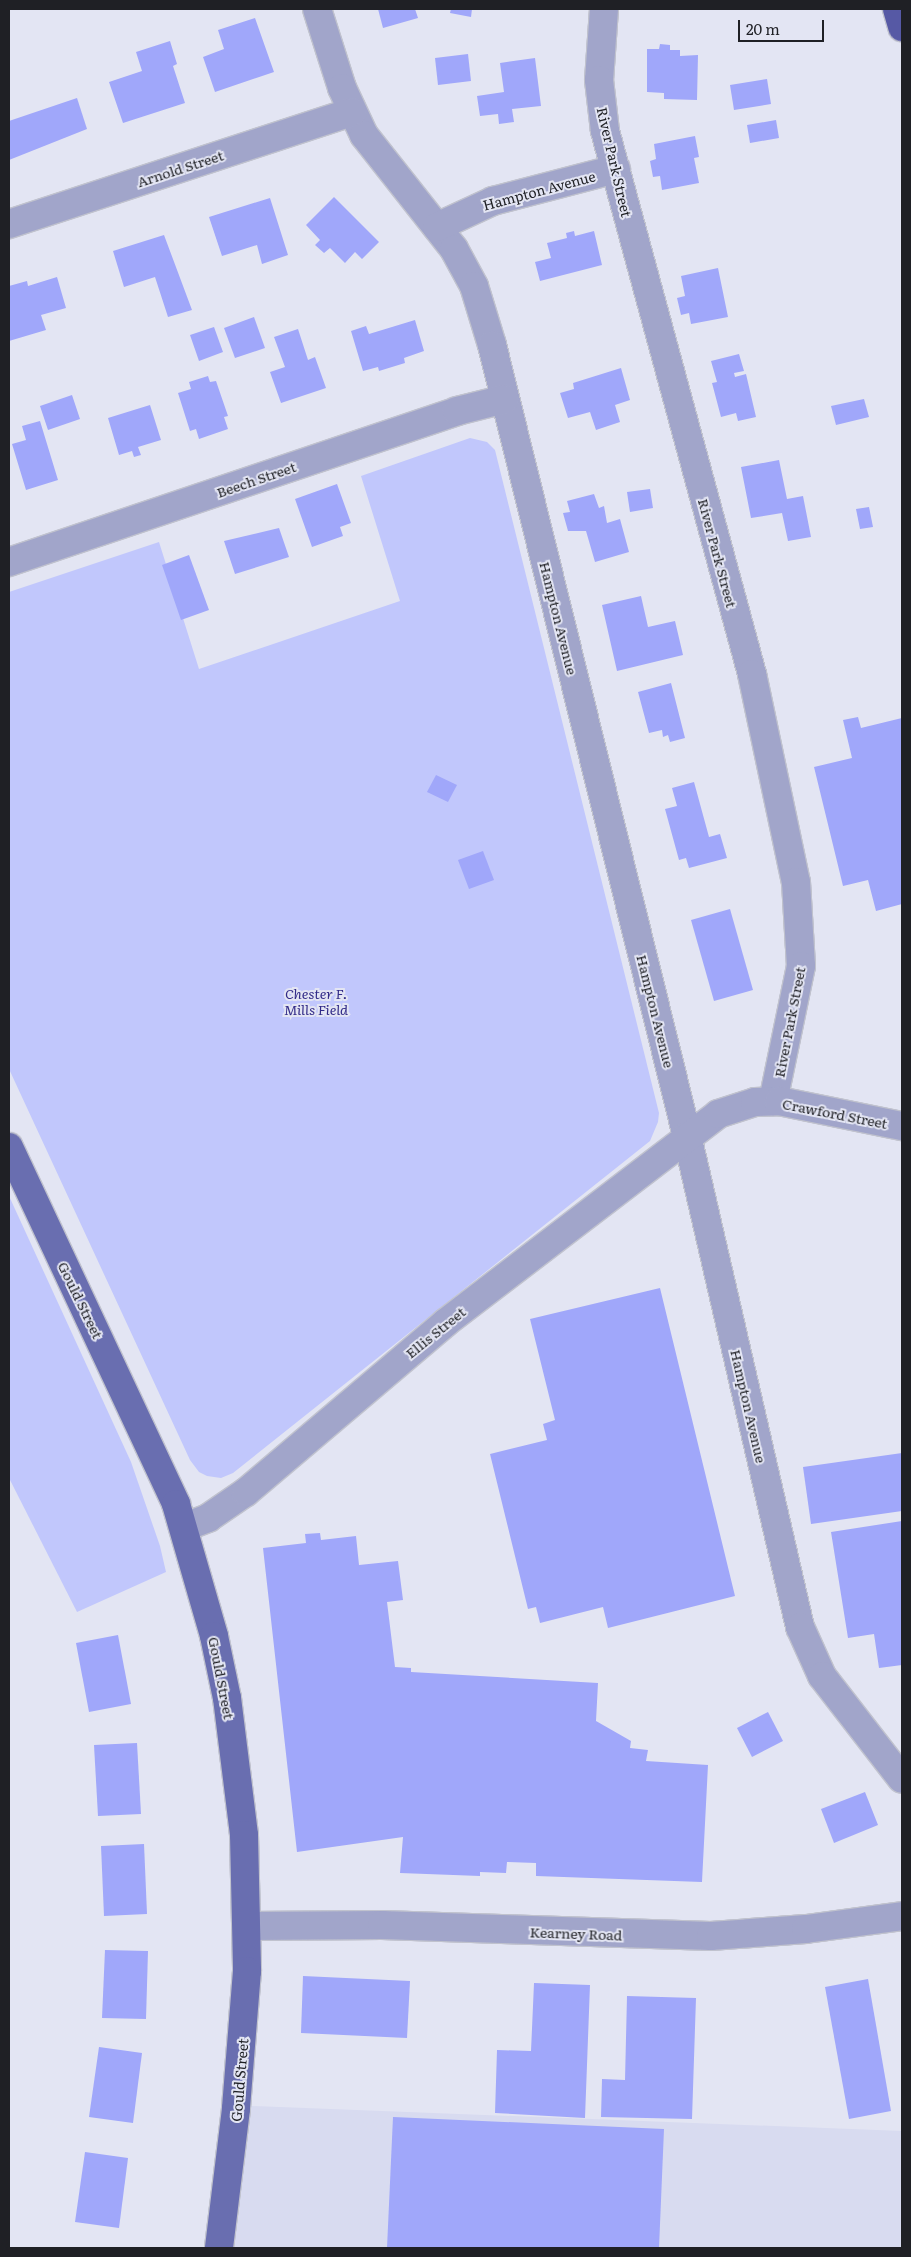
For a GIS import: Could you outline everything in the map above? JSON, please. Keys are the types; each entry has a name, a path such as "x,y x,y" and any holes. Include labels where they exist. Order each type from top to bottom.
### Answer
{"highway":[{"path":"897,9 902,27"}],"main road":[{"name":"Gould Street","path":"9,1147 185,1527 229,1706 243,1818 248,1926 245,2012 236,2109 218,2248"}],"street":[{"name":"Hampton Avenue","path":"317,9 352,112 378,155 454,250 474,286 504,399 687,1136 805,1644 822,1676 902,1780"},
{"name":"River Park Street","path":"604,9 600,97 616,169 752,674 796,882 801,966 773,1101"},
{"name":"Arnold Street","path":"9,224 352,112"},
{"name":"Hampton Avenue","path":"437,228 493,201 616,169"},
{"name":"Beech Street","path":"9,562 457,411 504,399"},
{"name":"Crawford Street","path":"687,1136 705,1121 733,1108 773,1101 902,1126"},
{"name":"Ellis Street","path":"185,1527 208,1518 246,1492 445,1323 687,1136"},
{"name":"Kearney Road","path":"248,1926 382,1925 703,1936 806,1929 902,1916"}],"shaded area":[{"path":"251,2106 902,2131 902,2248 232,2248"}],"green space":[{"name":"Chester F. Mills Field","path":"470,438 487,442 495,450 659,1113 658,1122 650,1141 233,1473 221,1478 207,1476 199,1472 190,1460 9,1069 9,592 159,542 199,669 400,601 361,476"},
{"path":"9,1196 131,1462 160,1546 166,1572 77,1612 9,1478"}],"building":[{"path":"378,9 415,9 418,18 383,28"},
{"path":"451,9 472,9 471,17 450,13"},
{"path":"255,18 274,72 215,92 203,57 224,49 218,30"},
{"path":"170,41 177,64 173,66 185,103 123,123 109,82 142,71 136,52"},
{"path":"660,44 670,45 670,50 680,50 680,56 698,55 697,100 664,99 664,93 647,92 647,49 659,49"},
{"path":"468,54 471,81 438,85 435,58"},
{"path":"535,58 541,106 512,109 514,122 499,124 498,114 480,116 477,96 504,92 500,63"},
{"path":"767,79 771,104 734,110 730,85"},
{"path":"77,98 87,129 9,160 9,121"},
{"path":"776,120 779,138 750,143 747,125"},
{"path":"695,136 699,157 694,158 699,183 662,190 660,176 653,177 650,161 656,159 654,144"},
{"path":"334,197 379,242 362,259 355,252 345,263 330,248 324,253 315,245 320,240 306,225"},
{"path":"270,198 288,255 262,264 257,245 222,256 209,217"},
{"path":"574,231 575,236 594,231 602,265 540,281 535,262 551,258 547,243 567,238 566,233"},
{"path":"164,235 192,310 168,317 155,277 124,287 113,251"},
{"path":"718,268 728,317 691,324 689,313 681,315 677,298 685,296 681,276"},
{"path":"57,277 66,308 41,315 46,330 9,341 9,286 27,281 28,286"},
{"path":"254,317 265,348 235,358 224,328"},
{"path":"415,320 424,351 404,358 405,363 379,371 378,367 363,371 351,331 366,326 369,334"},
{"path":"214,327 223,352 199,361 190,335"},
{"path":"298,329 308,360 315,357 326,388 281,403 270,372 285,367 274,337"},
{"path":"739,354 744,371 734,373 735,377 746,374 756,417 738,421 736,413 721,417 712,383 717,382 711,361"},
{"path":"621,368 630,400 615,405 620,422 596,430 590,412 568,418 560,393 574,389 573,383"},
{"path":"208,376 210,382 216,381 228,416 224,417 228,429 199,439 196,429 190,431 178,393 191,389 189,382"},
{"path":"72,395 80,419 48,430 40,406"},
{"path":"864,399 869,417 836,425 831,406"},
{"path":"150,405 161,440 138,447 141,455 134,457 132,451 119,455 108,418"},
{"path":"40,421 58,480 26,490 12,444 26,440 22,426"},
{"path":"779,460 787,499 803,496 811,537 788,541 782,513 751,518 741,467"},
{"path":"337,484 351,523 340,527 343,536 312,547 295,499"},
{"path":"650,489 653,508 630,512 627,492"},
{"path":"594,494 599,508 604,506 607,523 620,519 629,552 595,562 586,531 568,531 563,513 570,512 567,501"},
{"path":"869,507 873,527 860,529 856,509"},
{"path":"279,528 289,557 235,574 224,541"},
{"path":"189,555 209,610 181,620 162,565"},
{"path":"641,596 648,627 675,621 683,655 617,671 602,605"},
{"path":"671,683 685,738 670,742 668,735 663,737 662,730 649,733 638,692"},
{"path":"858,717 861,728 902,718 902,904 876,911 868,880 843,886 814,767 852,758 843,720"},
{"path":"436,775 457,785 448,802 427,792"},
{"path":"694,782 709,837 720,834 727,858 689,868 686,858 679,860 665,809 677,806 672,788"},
{"path":"483,851 494,880 469,889 458,860"},
{"path":"730,909 753,990 714,1001 691,920"},
{"path":"660,1288 735,1596 608,1628 603,1607 540,1623 536,1607 528,1609 490,1454 547,1440 543,1424 555,1420 530,1319"},
{"path":"902,1453 902,1511 811,1524 803,1467"},
{"path":"902,1521 902,1665 879,1668 874,1634 848,1638 831,1532"},
{"path":"320,1533 321,1540 356,1536 359,1565 398,1561 403,1600 387,1602 395,1667 411,1668 411,1672 598,1683 596,1721 631,1741 630,1748 648,1750 646,1761 708,1765 702,1882 536,1876 536,1863 507,1862 506,1873 480,1872 480,1876 400,1873 403,1837 297,1852 263,1548 306,1543 305,1534"},
{"path":"118,1635 131,1704 89,1712 76,1643"},
{"path":"768,1712 783,1741 752,1757 737,1728"},
{"path":"137,1743 141,1814 98,1816 94,1745"},
{"path":"865,1792 878,1825 834,1843 821,1809"},
{"path":"144,1844 147,1914 104,1916 101,1846"},
{"path":"105,1950 148,1951 146,2019 102,2018"},
{"path":"303,1976 410,1981 407,2038 301,2033"},
{"path":"868,1979 891,2111 849,2119 825,1987"},
{"path":"534,1983 590,1985 585,2118 495,2113 497,2050 531,2051"},
{"path":"627,1996 696,1998 692,2119 601,2117 602,2079 625,2080"},
{"path":"99,2047 142,2053 133,2123 89,2117"},
{"path":"393,2117 664,2129 659,2248 387,2248"},
{"path":"85,2152 128,2158 119,2228 75,2222"}]}
